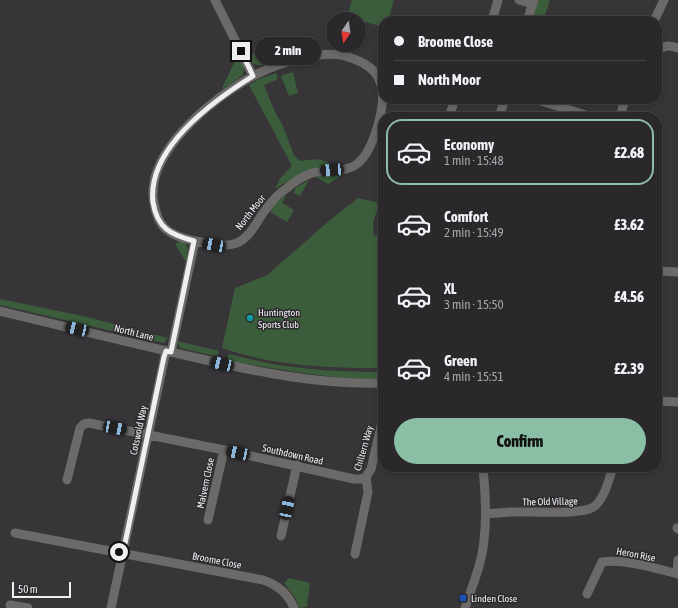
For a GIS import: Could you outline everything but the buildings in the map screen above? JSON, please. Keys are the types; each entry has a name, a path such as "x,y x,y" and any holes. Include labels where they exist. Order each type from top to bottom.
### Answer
{"street":[{"path":"215,0 253,76"},
{"path":"493,16 498,0"},
{"path":"519,0 533,2 529,16"},
{"path":"656,16 664,0"},
{"path":"662,47 669,45 678,48"},
{"name":"North Moor","path":"378,76 371,68 352,58 341,55 330,55 304,58 275,67 253,76 226,93 203,111 188,126 170,149 157,172 153,183 152,194 159,221 170,233 178,237 223,246 232,245 239,242 253,229 274,199 292,184 313,173 350,168 356,165 368,152 378,125"},
{"path":"551,104 576,112"},
{"path":"168,351 194,241"},
{"path":"662,271 678,272"},
{"name":"North Lane","path":"0,311 263,372 343,383 378,384"},
{"name":"Cotswold Way","path":"123,553 148,434 168,351"},
{"path":"662,401 678,402"},
{"name":"Southdown Road","path":"67,480 80,428 84,424 89,423 296,465 354,479 366,477"},
{"name":"Malvern Close","path":"208,520 224,450"},
{"name":"Chiltern Way","path":"355,554 368,492 366,477 378,451"},
{"path":"281,536 296,465"},
{"path":"465,608 482,554 484,541 486,514 483,472"},
{"name":"The Old Village","path":"486,514 509,512 575,512 591,509 601,498 611,472"},
{"name":"Broome Close","path":"15,533 272,583 286,594 294,608"},
{"path":"111,608 123,553"},
{"name":"Heron Rise","path":"587,594 602,562 609,560 677,574"},
{"path":"677,574 678,560"},
{"path":"10,604 28,608"}],"green space":[{"path":"352,0 394,0 389,16 378,16 378,26 366,22 366,12 348,12"},
{"path":"539,0 550,0 545,16 533,16"},
{"path":"245,52 276,59 265,64 258,65 252,62"},
{"path":"238,55 244,66 243,75 223,89 222,88"},
{"path":"293,72 298,93 289,96 281,76"},
{"path":"276,73 278,79 264,85 294,155 300,161 325,161 332,165 302,174 275,189 281,177 292,166 249,85 259,79"},
{"path":"341,173 342,175 328,184 316,177"},
{"path":"309,180 300,196 294,193 295,188"},
{"path":"287,194 282,203 294,210 287,222 270,212 276,203"},
{"path":"358,198 378,203 373,224 374,235 378,237 378,368 302,365 261,359 222,348 235,288 267,275"},
{"path":"182,240 185,242 187,247 188,253 186,262 175,244"},
{"path":"0,299 83,316 168,338 164,343 0,305"},
{"path":"177,341 219,351 215,356 180,348"},
{"path":"228,354 267,363 310,369 378,372 378,380 306,374 230,361 228,359"},
{"path":"289,578 310,583 307,607 299,608 296,599 284,583"}],"place":[{"name":"Huntington Sports Club","path":"250,318"},
{"name":"Linden Close","path":"463,598"}],"route":[{"path":"119,552 123,553 164,357 166,351 171,352 194,241 178,237 170,233 159,221 152,194 153,183 162,161 188,126 203,111 226,93 253,76 241,51"}]}
